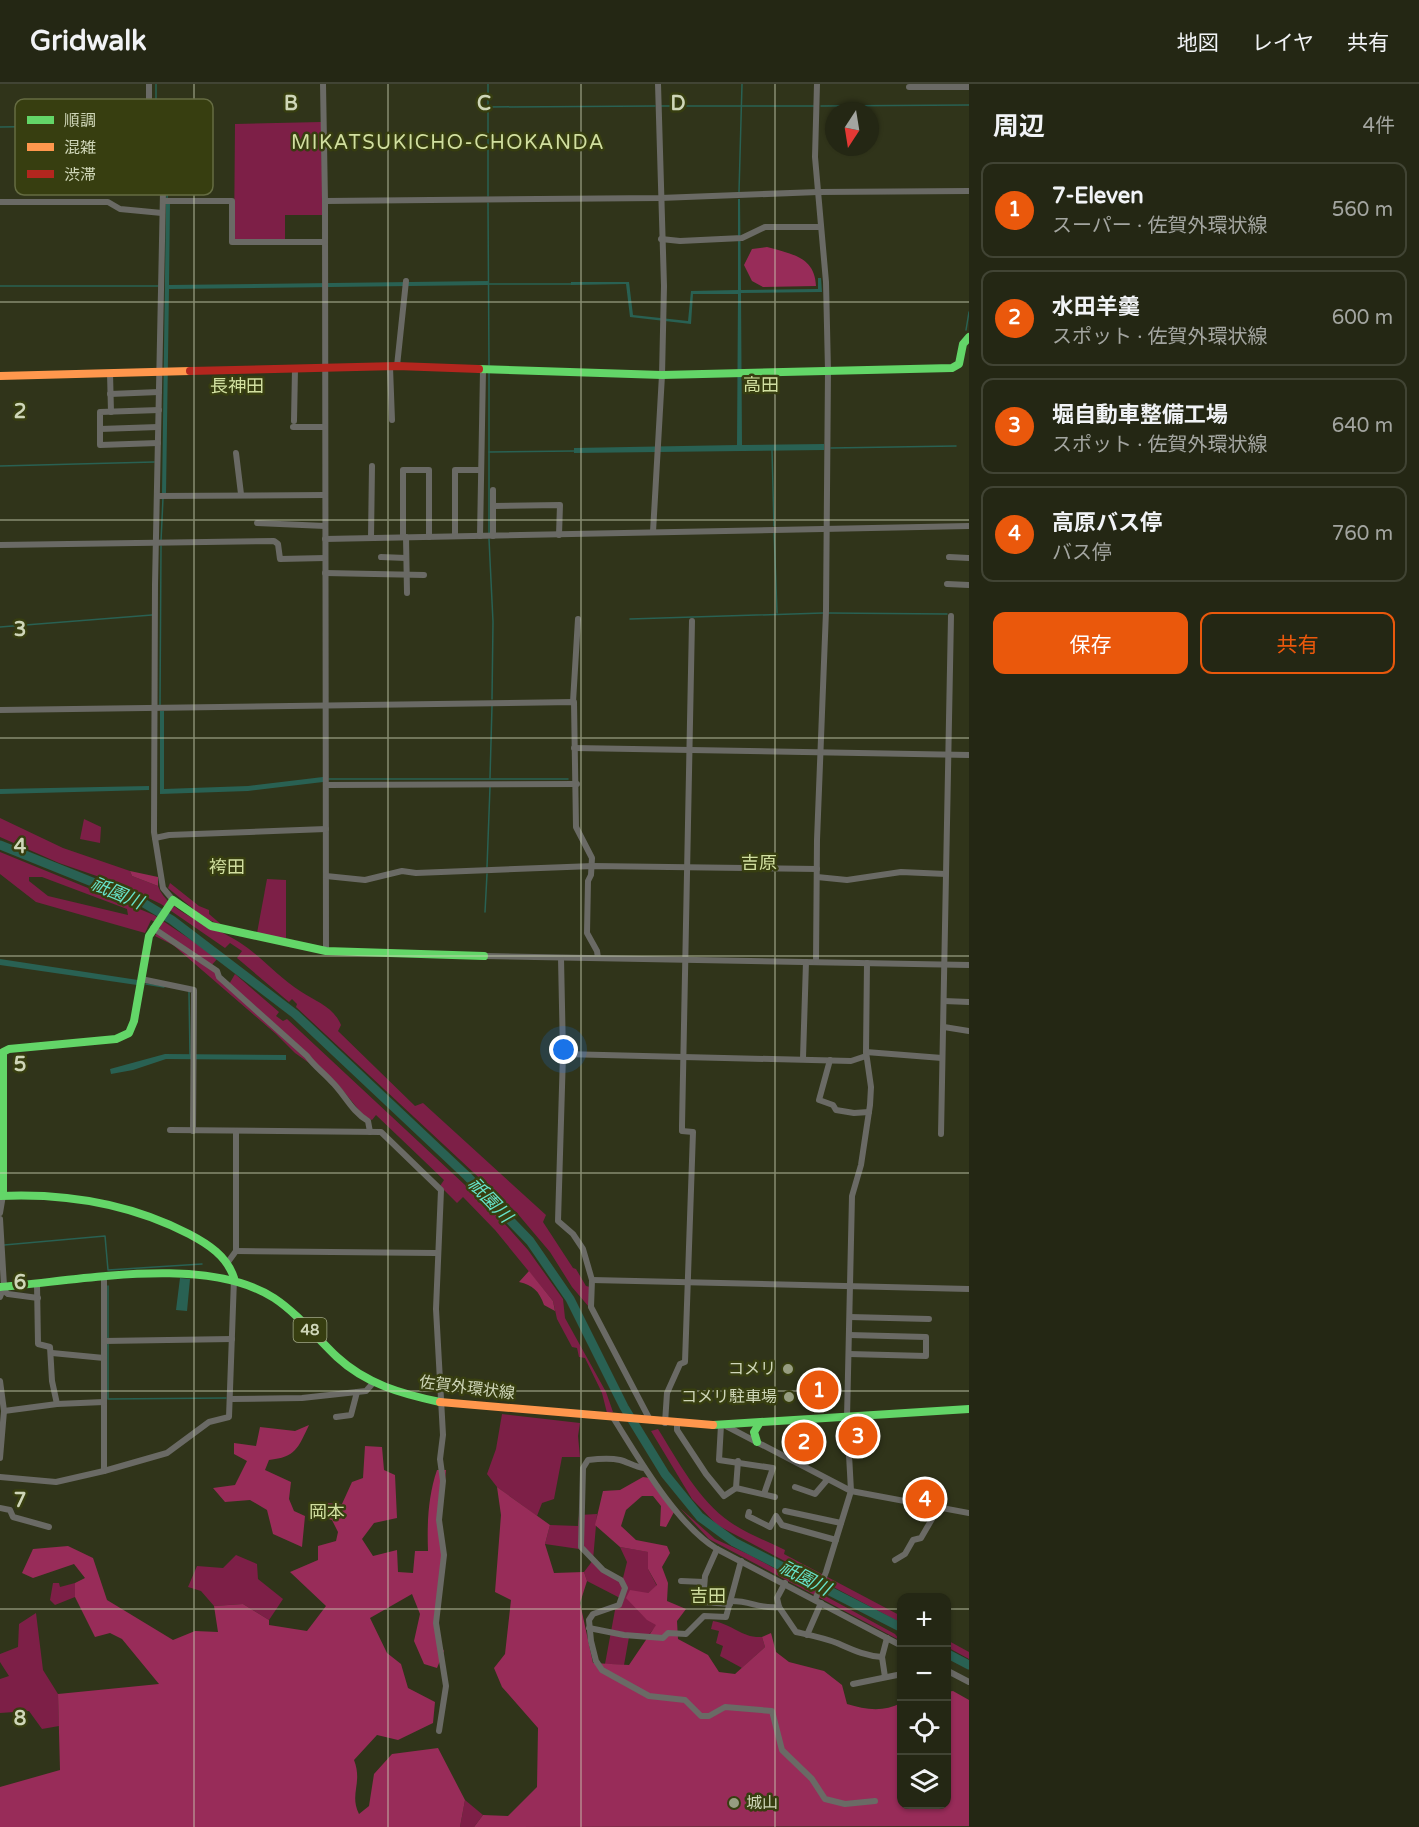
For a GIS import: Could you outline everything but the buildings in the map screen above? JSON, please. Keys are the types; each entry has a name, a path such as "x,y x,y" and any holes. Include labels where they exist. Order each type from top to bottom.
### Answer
{"street":[{"path":"323,84 327,705 326,951"},
{"path":"653,532 663,375 664,320 658,84"},
{"path":"816,962 828,371 826,282 815,157 818,84"},
{"path":"909,87 969,87"},
{"path":"325,201 660,198 818,192 969,191"},
{"path":"163,195 161,286 164,372 159,392 158,427 154,707 155,838 163,888 172,900 211,926 326,951 561,958 969,964"},
{"path":"163,201 232,201 232,242 325,242"},
{"path":"0,202 108,202 120,210 162,213"},
{"path":"661,239 680,241 739,238 765,227 821,227"},
{"path":"392,420 394,367 405,284"},
{"path":"0,376 394,367 663,375 952,368 959,364 963,344 969,337"},
{"path":"295,369 294,424 325,427"},
{"path":"480,536 483,370"},
{"path":"110,373 111,412"},
{"path":"111,394 159,392"},
{"path":"158,443 100,445 100,412 159,410"},
{"path":"100,429 158,427"},
{"path":"236,453 241,494"},
{"path":"371,538 372,466"},
{"path":"407,593 403,470 429,470 429,537"},
{"path":"455,536 455,471 481,470"},
{"path":"493,490 493,536"},
{"path":"157,496 325,495"},
{"path":"493,506 560,505 560,535"},
{"path":"257,523 325,526"},
{"path":"325,539 969,525"},
{"path":"0,545 274,541 278,544 280,559 325,558"},
{"path":"381,557 406,558"},
{"path":"949,557 969,558"},
{"path":"325,573 424,575"},
{"path":"947,584 969,585"},
{"path":"941,1134 951,616"},
{"path":"578,619 573,702 574,748 578,784 576,827 580,839 589,849 592,866 588,880 587,933 597,951 598,958"},
{"path":"665,1423 667,1393 680,1364 686,1362 689,1283 693,1132 682,1131 682,1055 686,960 692,621"},
{"path":"0,710 573,702"},
{"path":"574,748 969,755"},
{"path":"327,781 578,784"},
{"path":"155,838 169,835 326,829"},
{"path":"326,876 365,880 402,871 416,873 592,866 687,867 817,873 847,880 901,872 946,874"},
{"path":"0,1213 2,1048 124,1037 132,1028 147,943 153,928 172,900"},
{"path":"153,928 217,971 219,976 307,1056 318,1071 332,1081 361,1117 368,1121 370,1132"},
{"path":"561,958 563,1054 558,1221 573,1234 583,1249 592,1280 591,1306 651,1423"},
{"path":"803,1058 806,962"},
{"path":"807,1635 851,1491 852,1462 847,1418 852,1196 861,1165 871,1087 866,1054 867,963"},
{"path":"141,979 194,990 193,1131"},
{"path":"944,1001 969,1002"},
{"path":"944,1027 969,1031"},
{"path":"563,1054 682,1055 851,1061 866,1054 942,1058"},
{"path":"830,1060 819,1100 833,1105 837,1110 854,1113 869,1112"},
{"path":"170,1130 381,1132 441,1190 436,1253 436,1309 443,1435 440,1459 444,1481 439,1520 444,1555 435,1623 446,1686 439,1731"},
{"path":"228,1262 236,1251 236,1132"},
{"path":"0,1477 56,1482 104,1471 176,1448 209,1422 228,1417 231,1399 234,1278 228,1262 202,1242 179,1228 128,1207 70,1195 2,1196"},
{"path":"0,1219 2,1290 8,1294 38,1298"},
{"path":"236,1251 436,1253"},
{"name":"佐賀外環状線","path":"2,1290 37,1284 186,1271 234,1278 262,1290 287,1307 349,1367 373,1383 412,1397 441,1402 651,1423 723,1425 969,1409"},
{"path":"104,1278 104,1471"},
{"path":"592,1280 969,1288"},
{"path":"37,1284 38,1344 50,1347 52,1353 52,1382 57,1404"},
{"path":"850,1317 929,1319"},
{"path":"849,1335 926,1336 926,1356 849,1354"},
{"path":"104,1341 232,1339"},
{"path":"52,1353 104,1358"},
{"path":"0,1382 4,1411 0,1458"},
{"path":"231,1399 303,1398 366,1391 373,1383"},
{"path":"336,1417 351,1415 357,1392"},
{"path":"4,1411 57,1404 104,1402"},
{"path":"614,1419 644,1468 687,1525 717,1549 818,1599 897,1643"},
{"path":"677,1424 677,1430 706,1474 724,1496 736,1488 776,1497"},
{"path":"757,1442 754,1432 759,1424"},
{"path":"764,1494 773,1468 719,1460 723,1425 851,1491 969,1513"},
{"path":"644,1468 633,1467 622,1460 594,1459 584,1465 581,1547 603,1570 621,1580 625,1588 621,1603 591,1616 589,1628 596,1661 606,1673 649,1696 685,1700 701,1716 709,1716 725,1707 772,1711 782,1750 812,1779 825,1799 835,1804 875,1801"},
{"path":"736,1488 738,1461"},
{"path":"795,1487 815,1494 827,1480"},
{"path":"895,1560 905,1554 913,1540 921,1538 939,1507"},
{"path":"0,1508 10,1510 13,1517 49,1527"},
{"path":"786,1511 841,1523"},
{"path":"750,1512 748,1516 770,1527 776,1516 782,1525 836,1540"},
{"path":"717,1549 704,1582 703,1602 746,1601 760,1609 779,1607"},
{"path":"589,1628 624,1635 663,1638 668,1633 686,1634 704,1616 726,1617 741,1561"},
{"path":"681,1581 704,1582"},
{"path":"785,1583 777,1598 779,1607 796,1632 868,1656 882,1657"},
{"path":"885,1677 882,1657 887,1638"},
{"path":"951,1673 969,1682"},
{"path":"853,1683 897,1675"}],"shaded area":[{"path":"321,122 323,215 285,215 285,240 234,241 235,124"},
{"path":"767,247 801,258 815,276 816,286 763,287 752,281 744,265 752,249"},
{"path":"0,818 63,848 130,871 132,876 158,886 163,896 182,912 230,936 292,985 329,1009 341,1025 338,1031 415,1106 423,1103 546,1215 543,1222 586,1286 590,1287 589,1307 572,1287 550,1252 517,1213 296,1007 297,1004 292,999 289,1002 237,958 242,951 230,943 225,948 161,904 117,883 59,863 0,837"},
{"path":"84,819 101,827 100,843 80,839"},
{"path":"0,852 154,915 218,958 210,967 228,986 235,974 279,1012 276,1016 283,1021 287,1019 495,1213 528,1250 563,1299 565,1318 606,1392 613,1412 607,1413 602,1393 585,1358 579,1357 577,1348 572,1347 557,1319 553,1301 495,1230 463,1197 457,1203 440,1186 444,1180 376,1115 372,1120 363,1115 336,1082 295,1053 173,945 155,936 161,925 151,920 145,933 36,902 0,874","holes":["29,877 42,877 127,909 128,915 48,896 29,881"]},
{"path":"130,871 158,877 158,886 132,876"},
{"path":"267,879 286,880 286,939 257,933"},
{"path":"170,883 199,906 209,910 209,914 223,926 203,917 168,888"},
{"path":"529,1271 553,1301 555,1311 544,1305 535,1289 519,1282"},
{"path":"502,1414 580,1423 578,1436 580,1457 562,1457 554,1499 542,1503 537,1516 497,1487 487,1474 496,1449"},
{"path":"309,1425 295,1450 278,1459 269,1460 265,1470 291,1482 289,1499 294,1511 305,1516 302,1547 273,1534 267,1510 250,1500 225,1502 213,1488 235,1485 247,1461 234,1454 234,1443 256,1446 260,1427 295,1431"},
{"path":"658,1429 699,1492 730,1522 785,1550 784,1554 897,1614 897,1621 717,1525 692,1499 651,1431"},
{"path":"365,1446 382,1447 384,1470 395,1475 397,1518 374,1523 362,1539 373,1556 397,1550 398,1572 413,1573 415,1551 428,1551 428,1520 432,1490 437,1470 446,1470 441,1520 445,1556 437,1616 439,1643 444,1651 437,1668 424,1664 414,1641 420,1614 412,1594 370,1618 387,1653 401,1664 408,1688 435,1702 433,1723 398,1740 377,1735 354,1760 357,1775 356,1807 359,1814 369,1806 374,1774 392,1754 438,1748 465,1800 460,1827 0,1827 0,1787 60,1770 58,1694 159,1684 122,1639 110,1633 95,1637 75,1597 75,1583 85,1578 74,1564 33,1578 22,1573 33,1549 68,1546 93,1558 107,1600 173,1640 195,1631 218,1632 214,1606 243,1604 269,1620 269,1625 307,1631 326,1606 290,1572 318,1560 318,1546 336,1541 338,1532 332,1520 314,1515 321,1503 342,1504 352,1482 363,1478"},
{"path":"643,1477 650,1478 674,1512 666,1527 660,1526 661,1506 653,1496 642,1496 626,1510 621,1526 636,1540 667,1546 670,1553 662,1567 668,1583 667,1601 686,1609 677,1621 678,1639 708,1655 719,1672 735,1674 765,1647 762,1637 771,1633 776,1652 789,1662 824,1671 842,1685 847,1704 875,1709 897,1705 897,1809 951,1809 951,1691 969,1700 969,1826 474,1827 483,1815 508,1816 537,1787 538,1728 502,1687 494,1668 505,1654 511,1600 495,1592 501,1515 497,1487 550,1525 545,1544 554,1573 584,1572 587,1581 580,1603 593,1663 629,1665 656,1625 647,1620 626,1598 630,1590 648,1593 657,1585 648,1569 648,1552 620,1547 595,1525 603,1491 620,1490"},
{"path":"680,1508 715,1539 750,1555 895,1634 897,1639 709,1539"},
{"path":"597,1514 593,1560 579,1549 545,1544 550,1525 578,1526 579,1515"},
{"path":"620,1547 649,1552 648,1569 657,1586 648,1593 657,1625 645,1639 629,1637 624,1665 605,1664 615,1610 620,1598 587,1581 584,1572 593,1560 622,1582 627,1562"},
{"path":"236,1555 257,1564 258,1579 283,1599 269,1620 243,1604 214,1606 201,1591 188,1587 197,1566 223,1568"},
{"path":"53,1583 59,1583 60,1587 75,1583 75,1597 55,1605 50,1600"},
{"path":"36,1613 43,1670 58,1694 59,1726 42,1729 29,1711 0,1713 0,1679 9,1676 0,1662 0,1654 18,1647 19,1624"},
{"path":"713,1621 755,1637 762,1637 765,1647 742,1668 720,1656 723,1646 716,1643 719,1631 711,1629"},
{"path":"951,1642 969,1652 969,1659 951,1649"},
{"path":"465,1800 483,1815 474,1827 460,1827"}],"water":[{"path":"738,199 740,199 741,290 818,289 818,278 821,278 822,292 741,293 742,445 824,444 824,450 574,453 574,448 737,445 738,294 693,294 691,324 630,317 626,284 571,285 571,282 629,282 633,315 688,321 691,291 738,290"},
{"path":"166,204 170,204 169,285 488,281 488,285 169,289 166,494 162,494"},
{"path":"160,711 164,711 164,789 248,786 323,777 323,782 248,791 160,794"},
{"path":"149,786 149,790 0,794 0,789"},
{"path":"0,959 138,980 137,985 0,965"},
{"path":"165,1054 286,1055 286,1060 166,1059 133,1070 111,1074 110,1069"},
{"path":"180,1278 190,1279 187,1311 176,1310"}],"waterway":[{"path":"156,84 156,99"},
{"path":"488,84 488,196"},
{"path":"739,192 742,84"},
{"path":"821,106 969,105"},
{"path":"488,107 655,106"},
{"path":"661,106 815,106"},
{"path":"0,127 15,127"},
{"path":"167,195 167,200"},
{"path":"488,203 489,365"},
{"path":"487,284 572,284"},
{"path":"0,286 158,286"},
{"path":"966,330 969,312"},
{"path":"489,373 489,533"},
{"path":"831,448 956,446"},
{"path":"772,450 774,526"},
{"path":"489,452 574,451"},
{"path":"0,466 154,462"},
{"path":"161,541 163,498"},
{"path":"774,531 777,613"},
{"path":"489,539 493,622 492,699"},
{"path":"160,706 161,546"},
{"path":"630,619 823,613"},
{"path":"828,613 947,614"},
{"path":"0,627 152,615"},
{"path":"490,778 492,706"},
{"path":"329,779 568,779"},
{"path":"487,867 490,787"},
{"name":"祇園川","path":"0,845 142,902 172,920 295,1014 467,1176 530,1241 570,1299 624,1407 665,1474 700,1517 734,1542 897,1625"},
{"path":"485,912 487,874"},
{"path":"146,984 164,987"},
{"path":"189,992 190,1055"},
{"path":"4,1245 105,1236 108,1270 202,1264"},
{"path":"108,1286 108,1338"},
{"path":"108,1342 108,1399 226,1398"},
{"name":"祇園川","path":"951,1656 969,1665"}],"traffic: fast":[{"path":"479,369 662,375 952,368 959,364 963,344 969,337"},
{"path":"3,1195 3,1052 9,1049 116,1039 129,1033 134,1021 149,936 173,900 211,926 326,951 484,956"},
{"path":"0,1196 49,1196 97,1202 144,1215 189,1234 210,1247 227,1263 234,1278"},
{"path":"0,1287 141,1274 213,1277 246,1285 283,1304 337,1357 360,1374 385,1387 440,1402"},
{"path":"713,1425 969,1409"},
{"path":"757,1442 754,1432 759,1424"}],"traffic: slow":[{"path":"0,376 190,371"},
{"path":"440,1402 713,1425"}],"traffic: jam":[{"path":"190,371 397,366 479,369"}],"place":[{"name":"コメリ","path":"788,1369"},
{"name":"7-Eleven","path":"819,1390"},
{"name":"コメリ駐車場","path":"789,1397"},
{"name":"堀自動車整備工場","path":"858,1436"},
{"name":"水田羊羹","path":"804,1442"},
{"name":"高原バス停","path":"925,1499"},
{"name":"城山","path":"734,1803"}],"district":[{"name":"MIKATSUKICHO-CHOKANDA","path":"448,143"},
{"name":"高田","path":"761,385"},
{"name":"長神田","path":"237,386"},
{"name":"吉原","path":"759,863"},
{"name":"袴田","path":"227,867"},
{"name":"岡本","path":"327,1512"},
{"name":"吉田","path":"708,1596"}]}
